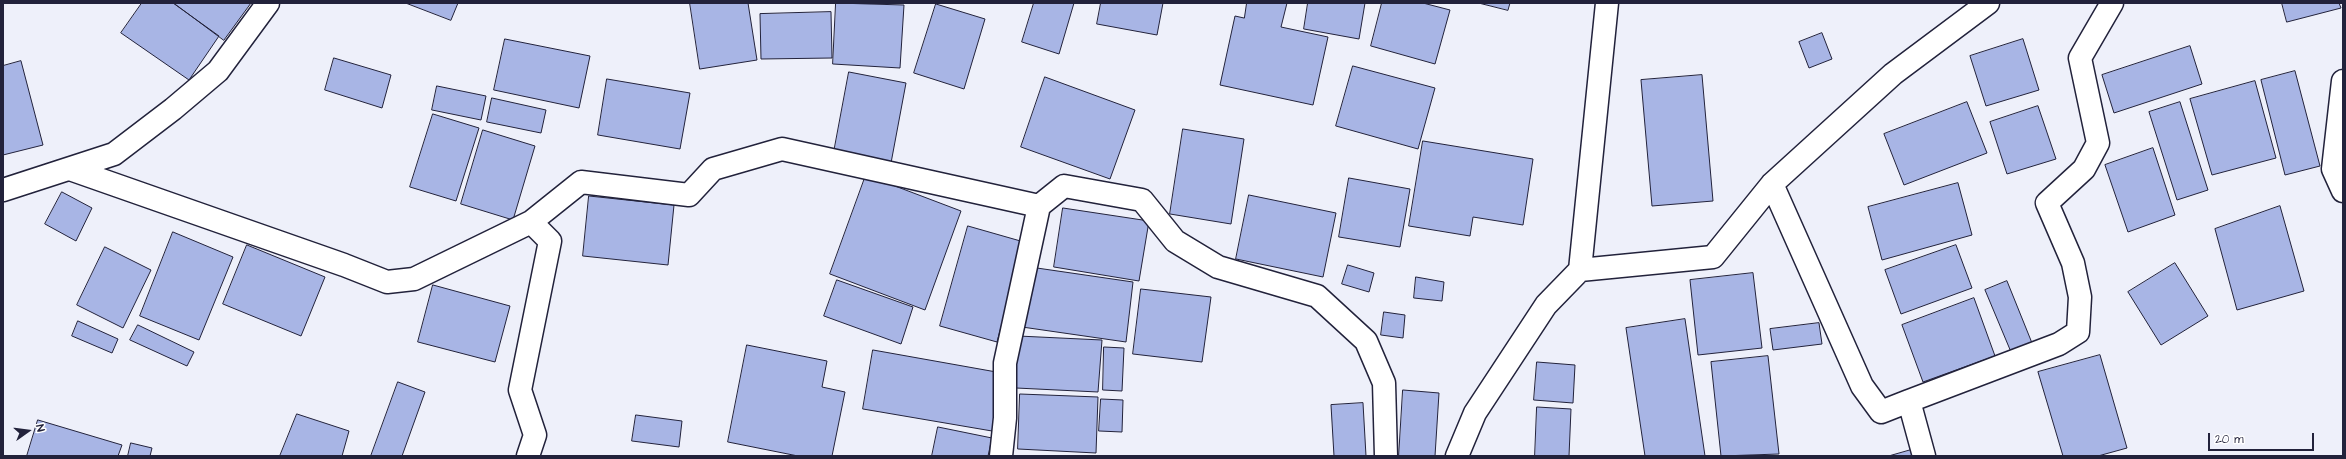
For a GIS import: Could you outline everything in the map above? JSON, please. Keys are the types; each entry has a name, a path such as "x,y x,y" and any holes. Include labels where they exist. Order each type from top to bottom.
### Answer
{"street":[{"path":"3,190 114,154 213,76 268,3"},
{"path":"1457,456 1475,413 1542,312 1580,270 1607,3"},
{"path":"1580,270 1713,257 1772,184 1893,74 1988,3"},
{"path":"1772,184 1862,386 1881,412 2059,344 2078,332 2080,297 2073,263 2047,203 2084,169 2098,143 2080,58 2112,3"},
{"path":"2343,80 2333,169 2343,191"},
{"path":"70,169 344,265 387,282 414,279 531,222 581,182 689,195 714,168 782,149 1039,206"},
{"path":"1001,456 1005,418 1005,363 1039,206 1064,186 1142,200 1175,241 1218,266 1317,296 1366,341 1384,383 1386,456"},
{"path":"528,456 535,435 520,390 550,241 531,222"},
{"path":"1909,401 1924,456"}],"building":[{"path":"142,3 173,3 219,36 189,80 121,33"},
{"path":"174,3 251,3 224,40"},
{"path":"406,3 458,3 451,20"},
{"path":"690,3 748,3 757,60 700,69"},
{"path":"836,3 904,5 900,68 833,64"},
{"path":"1034,3 1074,3 1059,54 1022,42"},
{"path":"1101,3 1163,3 1157,35 1097,24"},
{"path":"1247,3 1287,3 1281,27 1328,37 1313,105 1220,85 1235,16 1244,18"},
{"path":"1308,3 1365,3 1359,39 1304,29"},
{"path":"1382,3 1423,3 1450,10 1435,64 1371,46"},
{"path":"1479,3 1510,3 1508,10"},
{"path":"2282,3 2339,3 2341,8 2287,22"},
{"path":"936,4 985,19 964,89 914,73"},
{"path":"831,12 832,58 761,59 760,14"},
{"path":"1822,33 1832,59 1809,68 1799,42"},
{"path":"505,39 590,56 579,108 494,90"},
{"path":"2023,39 2039,90 1986,106 1970,56"},
{"path":"2190,46 2202,84 2114,113 2102,75"},
{"path":"334,58 391,75 382,108 325,90"},
{"path":"21,61 43,145 3,155 3,66"},
{"path":"1353,66 1435,88 1418,149 1336,126"},
{"path":"2295,71 2320,166 2285,175 2261,80"},
{"path":"849,72 906,83 891,163 834,152"},
{"path":"1702,75 1713,201 1652,206 1641,80"},
{"path":"1045,77 1135,110 1110,179 1021,147"},
{"path":"607,79 690,93 680,149 598,135"},
{"path":"2255,81 2276,158 2212,175 2190,99"},
{"path":"437,86 486,96 481,120 432,110"},
{"path":"492,98 546,110 541,133 487,122"},
{"path":"1967,102 1987,153 1904,185 1884,134"},
{"path":"2180,102 2208,190 2177,200 2149,112"},
{"path":"2038,106 2056,159 2007,174 1990,122"},
{"path":"433,114 479,128 456,201 410,187"},
{"path":"1183,129 1244,139 1231,224 1170,214"},
{"path":"483,130 535,146 513,220 461,204"},
{"path":"1423,141 1533,159 1523,225 1473,217 1470,236 1409,226"},
{"path":"2153,148 2175,215 2128,232 2105,165"},
{"path":"866,175 961,211 925,310 830,274"},
{"path":"1349,178 1410,189 1400,247 1339,237"},
{"path":"1958,183 1972,235 1882,260 1868,207"},
{"path":"62,192 92,208 76,241 45,224"},
{"path":"1249,195 1336,213 1323,277 1236,259"},
{"path":"589,196 674,205 668,265 583,256"},
{"path":"2280,206 2304,291 2237,310 2215,229"},
{"path":"1063,208 1149,221 1139,281 1054,267"},
{"path":"968,226 1024,242 997,342 940,326"},
{"path":"173,232 233,257 199,340 140,316"},
{"path":"247,245 325,277 301,336 223,304"},
{"path":"1956,245 1972,288 1901,314 1885,270"},
{"path":"105,247 151,270 123,328 77,305"},
{"path":"2175,263 2208,316 2161,345 2128,292"},
{"path":"1348,265 1374,273 1369,292 1342,284"},
{"path":"1030,267 1133,282 1126,342 1022,327"},
{"path":"1753,273 1762,348 1698,355 1690,280"},
{"path":"1416,277 1444,282 1442,301 1414,298"},
{"path":"837,280 913,307 901,344 824,316"},
{"path":"2007,281 2032,343 2011,352 1985,290"},
{"path":"433,285 510,306 495,362 418,342"},
{"path":"1141,289 1211,297 1202,362 1133,354"},
{"path":"1974,298 1995,356 1923,382 1902,325"},
{"path":"1384,312 1405,315 1403,338 1381,335"},
{"path":"1685,319 1705,456 1645,456 1626,328"},
{"path":"78,321 118,339 112,353 72,336"},
{"path":"1819,323 1822,344 1773,350 1770,329"},
{"path":"138,325 194,352 187,366 130,340"},
{"path":"1018,336 1102,340 1098,392 1016,388"},
{"path":"747,345 827,361 822,387 845,392 832,456 798,456 728,442"},
{"path":"1104,347 1124,348 1122,391 1103,390"},
{"path":"873,350 1002,373 992,431 863,409"},
{"path":"2100,355 2127,448 2098,456 2063,456 2038,372"},
{"path":"1768,356 1779,454 1721,456 1711,362"},
{"path":"1537,362 1575,365 1573,403 1534,400"},
{"path":"398,382 425,392 402,456 371,456"},
{"path":"1403,390 1439,393 1435,456 1399,456"},
{"path":"1020,394 1098,397 1096,453 1018,449"},
{"path":"1101,399 1123,400 1122,432 1099,431"},
{"path":"1363,403 1366,456 1334,456 1331,405"},
{"path":"1537,407 1571,409 1569,456 1535,456"},
{"path":"297,414 349,431 342,456 280,456"},
{"path":"636,415 682,421 679,447 632,441"},
{"path":"38,420 122,445 118,456 27,456"},
{"path":"938,427 992,438 988,456 932,456"},
{"path":"131,443 152,448 150,456 128,456"},
{"path":"1911,450 1913,456 1889,456"}]}
